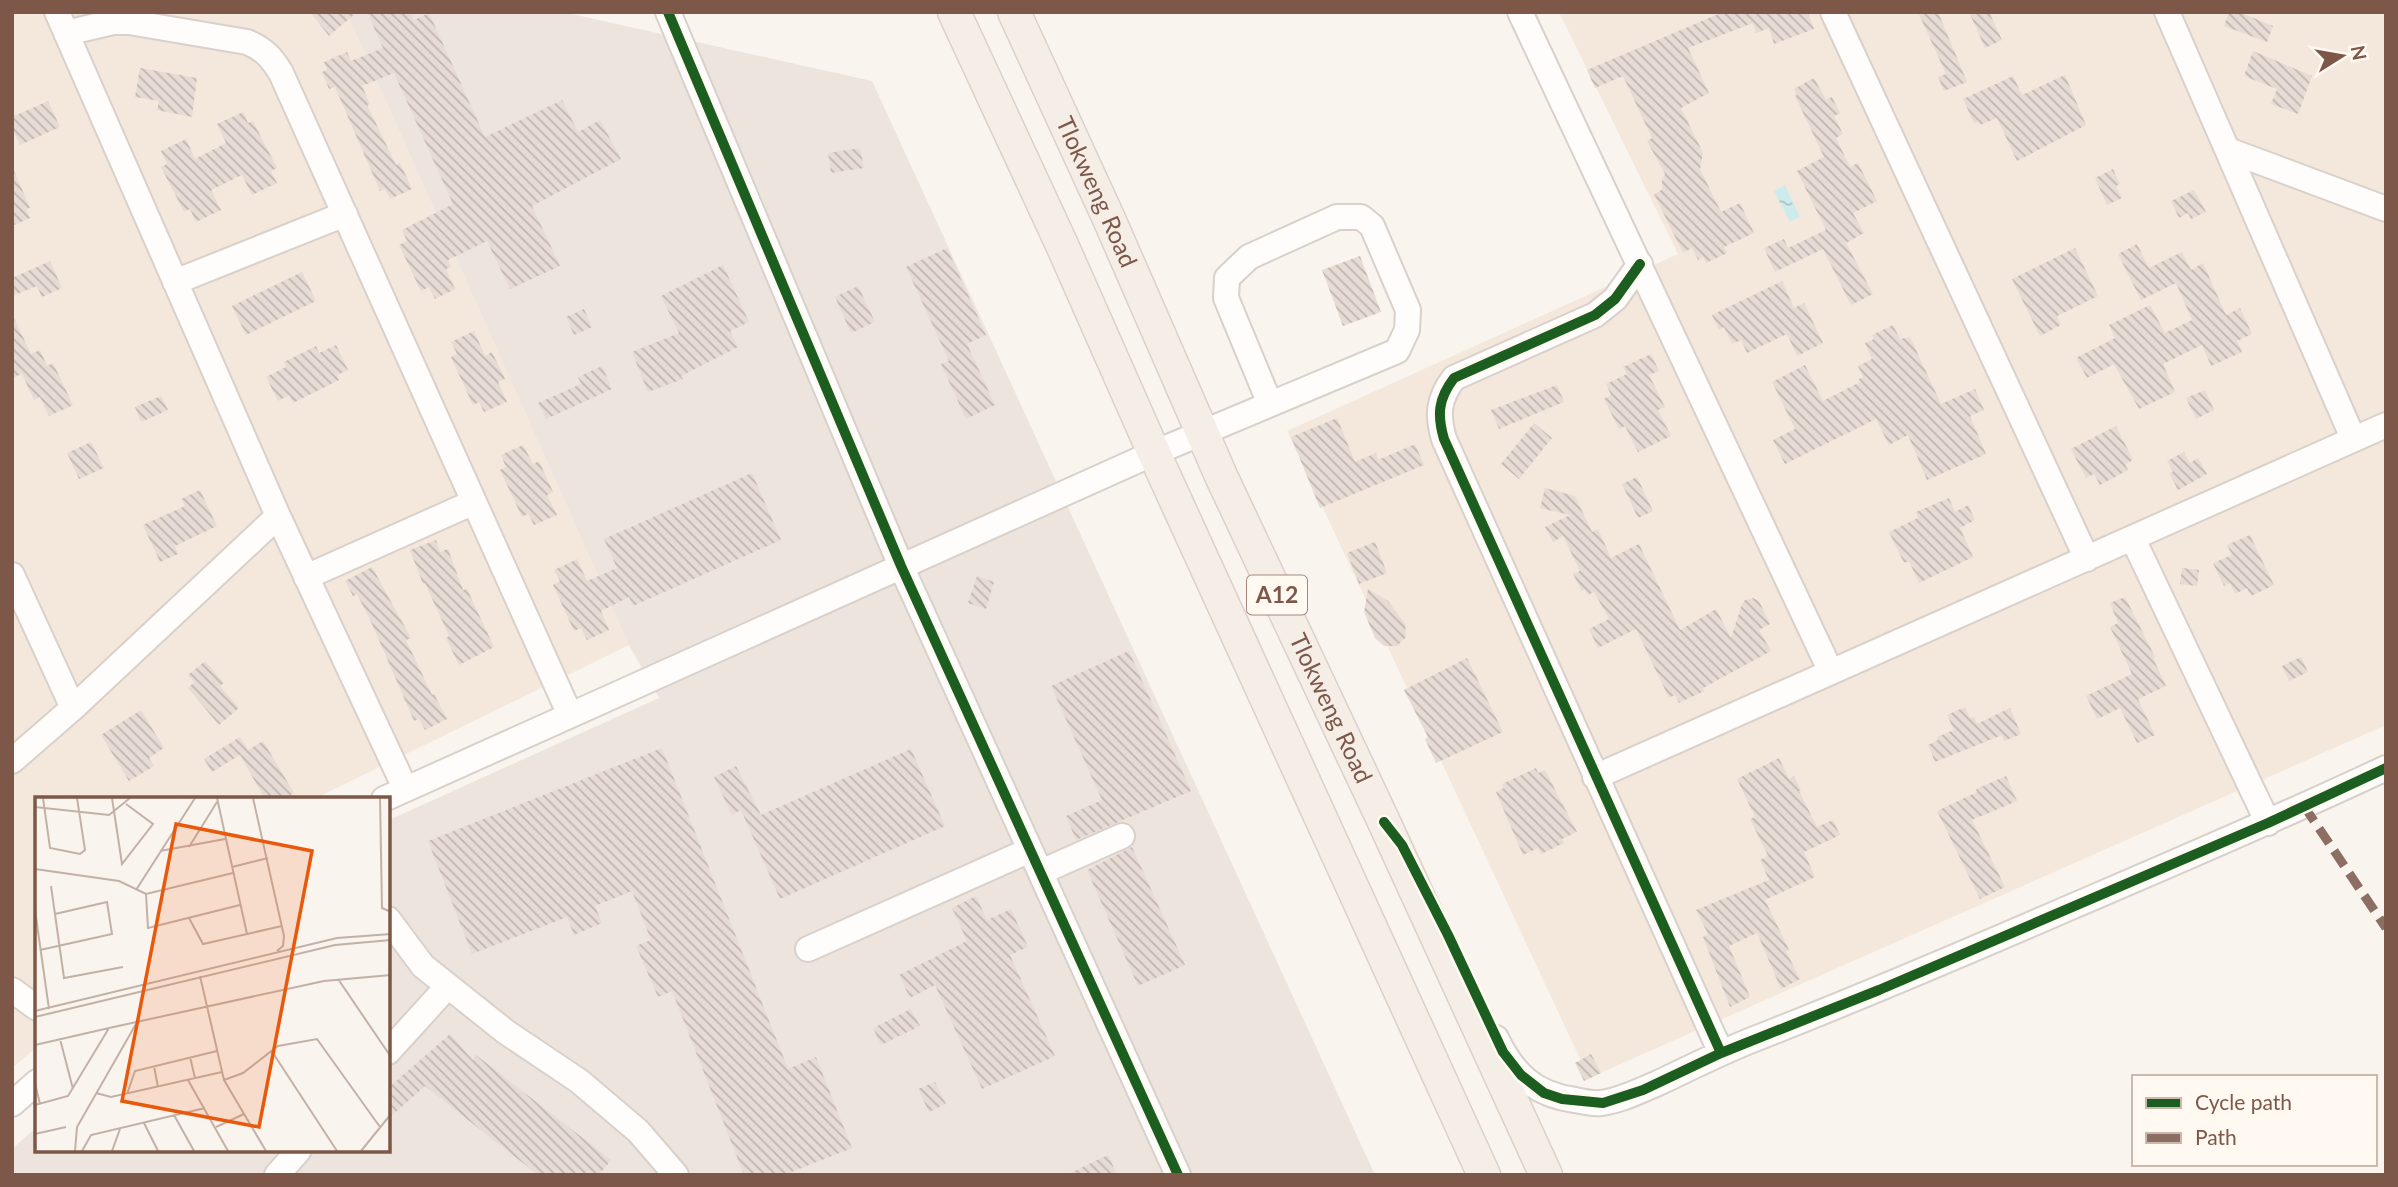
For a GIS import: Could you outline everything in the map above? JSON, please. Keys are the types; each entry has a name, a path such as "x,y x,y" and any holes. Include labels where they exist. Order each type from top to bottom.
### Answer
{"main road":[{"name":"A12","path":"954,12 1484,1175"},
{"name":"Tlokweng Road","path":"1014,12 1203,433 1546,1175"}],"street":[{"path":"668,12 901,566 1178,1175"},
{"path":"1520,12 1830,670"},
{"path":"1833,12 2087,559"},
{"path":"2167,12 2353,438"},
{"path":"570,715 272,57 260,47 236,40 130,22 62,22 306,577 394,793 570,715 1154,453 1397,351 1407,330 1408,310 1372,226 1361,217 1337,217 1249,257 1227,278 1226,298 1270,404"},
{"path":"2228,150 2386,209"},
{"path":"175,282 345,214"},
{"path":"1640,264 1615,299 1604,309 1454,379 1439,406 1440,424 1444,439 1721,1053"},
{"path":"1595,777 1830,670 2133,539 2386,425"},
{"path":"306,577 474,502"},
{"path":"12,761 73,708 278,516"},
{"path":"2133,539 2268,823"},
{"path":"12,575 73,708"},
{"path":"1384,822 1402,845 1503,1052 1521,1075 1544,1093 1562,1099 1603,1103 1643,1090 1721,1053 1892,984 2268,823 2386,768"},
{"path":"808,949 1035,861 1122,836"},
{"path":"390,922 424,966 506,1032 579,1081 638,1131 665,1170"},
{"path":"390,1050 448,985"},
{"path":"12,990 35,1006"},
{"path":"12,1104 35,1084"},
{"path":"277,1175 297,1152"}],"shaded area":[{"path":"12,12 346,12 629,645 318,797 35,797 35,1049 12,1068"},
{"path":"346,12 563,12 872,81 1375,1175 12,1175 12,1149 35,1129 35,1152 390,1152 390,820 659,698 629,645"},
{"path":"1559,12 2386,12 2386,725 1589,1078 1287,431 1678,254"}],"water":[{"path":"1785,185 1800,217 1790,222 1774,191"}],"building":[{"path":"310,12 357,12 329,36"},
{"path":"367,12 411,12 414,20 429,13 485,137 562,100 578,132 600,120 621,159 532,206 560,266 510,289 487,241 448,260 451,267 446,269 455,289 435,299 429,287 421,291 399,245 407,241 402,230 453,204 394,73 362,86 370,104 367,105 396,165 400,163 412,189 390,199 385,189 380,191 335,87 329,89 322,72 327,70 324,62 347,52 351,61 383,48"},
{"path":"1723,12 1808,12 1814,29 1774,44 1769,28 1756,33 1753,23 1688,48 1709,93 1681,108 1703,153 1700,169 1721,212 1740,203 1754,233 1724,247 1727,253 1706,263 1703,257 1698,260 1692,248 1683,253 1654,194 1662,190 1665,174 1647,141 1652,138 1623,76 1595,88 1587,70"},
{"path":"1918,12 1938,12 1967,82 1944,91 1938,77 1946,74"},
{"path":"1969,12 1989,12 2002,40 1985,48"},
{"path":"2229,12 2239,12 2273,26 2267,42 2224,26"},
{"path":"2253,51 2312,76 2298,114 2271,104 2277,89 2244,76"},
{"path":"140,68 197,78 192,117 157,110 159,101 135,97"},
{"path":"2065,75 2086,125 2017,161 1997,118 1980,125 1979,122 1974,123 1963,99 2013,76 2022,95"},
{"path":"1814,78 1826,100 1832,97 1840,113 1834,116 1843,134 1836,138 1850,167 1858,163 1877,201 1853,213 1864,233 1846,243 1873,294 1851,305 1823,249 1775,272 1764,248 1784,239 1788,248 1826,230 1797,171 1824,157 1794,89"},
{"path":"48,101 60,127 20,145 12,128 12,117"},
{"path":"243,112 248,123 253,121 277,168 271,171 277,183 252,195 242,175 211,190 221,210 196,222 190,209 184,212 161,167 167,164 161,151 186,139 195,159 226,143 217,124"},
{"path":"860,148 864,168 831,173 828,153"},
{"path":"12,166 30,208 26,209 30,218 12,226"},
{"path":"2113,169 2120,184 2116,186 2122,198 2107,205 2095,178"},
{"path":"2194,190 2206,212 2191,219 2188,213 2179,218 2171,201"},
{"path":"2137,244 2149,268 2182,252 2191,270 2203,263 2226,315 2240,308 2252,334 2237,341 2242,352 2211,366 2202,345 2163,364 2175,392 2139,409 2114,364 2087,378 2076,358 2115,338 2109,325 2150,305 2165,333 2192,320 2176,283 2141,300 2118,254"},
{"path":"947,248 986,335 967,344 995,405 966,419 941,364 949,361 906,267"},
{"path":"2075,248 2098,296 2057,316 2061,325 2040,336 2012,279"},
{"path":"1360,256 1381,312 1343,326 1322,270"},
{"path":"50,261 62,288 42,297 37,286 12,296 12,278"},
{"path":"723,265 749,322 730,331 738,347 681,376 683,379 648,392 632,352 679,333 661,296"},
{"path":"302,272 316,301 246,335 232,306"},
{"path":"1782,281 1794,308 1804,303 1823,343 1797,356 1787,334 1747,353 1741,340 1732,344 1724,327 1719,330 1712,315"},
{"path":"858,286 875,322 851,333 835,297"},
{"path":"584,309 592,327 574,335 566,317"},
{"path":"12,314 31,354 40,350 47,366 53,363 73,405 49,416 40,397 34,400 22,374 12,378"},
{"path":"1893,325 1900,339 1910,337 1941,404 1975,389 1984,410 1970,416 1986,454 1927,480 1908,435 1889,445 1876,419 1785,464 1773,440 1795,429 1772,382 1805,365 1823,401 1860,382 1859,379 1863,377 1858,366 1872,359 1865,343 1874,339 1872,335"},
{"path":"474,331 485,356 492,352 505,379 498,382 507,402 484,412 479,402 473,405 451,357 457,354 451,342"},
{"path":"336,345 348,370 337,375 339,380 293,403 289,395 278,401 266,377 286,367 284,362 316,346 319,353"},
{"path":"1651,354 1659,371 1649,375 1665,407 1658,410 1671,436 1638,452 1625,426 1619,429 1604,399 1611,395 1606,384 1627,374 1623,367"},
{"path":"602,366 612,389 546,419 538,403 581,384 578,377"},
{"path":"1557,385 1564,402 1499,429 1491,410"},
{"path":"2205,390 2214,410 2196,419 2186,398"},
{"path":"161,396 168,410 141,422 135,407"},
{"path":"1337,418 1355,462 1376,453 1378,460 1415,444 1424,465 1320,508 1291,437"},
{"path":"1534,423 1552,438 1519,479 1501,464"},
{"path":"2116,426 2133,460 2125,464 2128,470 2100,485 2094,474 2086,478 2071,449"},
{"path":"91,442 104,468 79,479 67,453"},
{"path":"523,445 533,464 539,461 553,492 547,495 557,515 534,525 528,514 522,517 500,470 506,467 501,455"},
{"path":"2184,452 2190,463 2198,458 2207,474 2178,490 2169,473 2173,472 2167,461"},
{"path":"752,473 781,540 633,606 629,597 601,611 609,630 587,640 581,628 574,631 553,585 560,581 554,570 577,559 587,581 617,568 604,539"},
{"path":"1637,477 1653,511 1638,518 1622,484"},
{"path":"1545,488 1575,496 1592,532 1598,529 1611,558 1639,544 1680,630 1716,609 1731,638 1742,604 1753,598 1759,601 1770,624 1759,630 1771,651 1679,703 1675,695 1669,698 1636,629 1598,648 1589,629 1609,619 1594,592 1588,595 1584,589 1582,591 1573,574 1580,571 1563,536 1553,542 1545,527 1570,515 1540,508"},
{"path":"200,490 217,526 175,546 178,554 160,562 143,525 185,506 181,499"},
{"path":"1949,498 1955,512 1968,505 1975,520 1960,528 1973,557 1919,583 1909,561 1904,563 1889,532 1918,518 1916,512"},
{"path":"2250,535 2274,585 2251,596 2247,588 2235,594 2230,583 2224,586 2213,563 2232,555 2227,545"},
{"path":"436,540 440,552 448,549 463,590 467,589 494,647 459,665 446,638 449,636 425,583 423,584 410,550"},
{"path":"1375,542 1387,573 1359,584 1347,553"},
{"path":"372,567 411,638 406,640 432,695 434,694 447,719 425,730 419,719 414,721 372,624 357,594 353,596 345,581"},
{"path":"2182,568 2199,570 2197,586 2180,584"},
{"path":"977,576 994,582 986,609 968,603"},
{"path":"1368,589 1388,601 1405,624 1406,637 1397,646 1384,646 1375,638 1364,612"},
{"path":"2125,597 2155,657 2153,658 2166,686 2138,699 2155,735 2137,743 2120,708 2097,719 2086,696 2132,674 2110,627 2118,623 2110,603"},
{"path":"1129,651 1191,791 1076,840 1066,816 1102,800 1051,686"},
{"path":"2301,657 2308,672 2289,681 2282,666"},
{"path":"1467,658 1503,732 1436,763 1425,739 1428,737 1404,690"},
{"path":"205,661 224,683 220,686 239,708 219,725 188,688 194,682 188,675"},
{"path":"1965,707 1970,718 1974,717 1977,724 2010,708 2021,734 2004,741 2002,735 1935,762 1928,745 1938,740 1937,737 1954,730 1947,715"},
{"path":"141,710 164,748 149,758 154,766 129,781 101,735"},
{"path":"240,737 248,750 212,772 204,759"},
{"path":"263,741 294,793 287,797 264,797 240,755"},
{"path":"662,748 788,1069 816,1057 852,1148 784,1175 744,1175 672,991 658,997 636,946 651,940 632,891 595,906 602,923 574,935 567,917 472,954 428,841"},
{"path":"911,749 945,826 780,899 741,810 732,815 714,777 736,766 761,815"},
{"path":"1779,758 1789,779 1794,776 1817,827 1833,820 1840,835 1804,852 1815,877 1765,900 1800,979 1781,989 1757,933 1729,946 1750,997 1730,1007 1703,937 1708,934 1696,910 1769,880 1760,860 1768,856 1750,819 1755,817 1737,779"},
{"path":"1536,768 1538,773 1545,770 1577,832 1562,839 1564,843 1541,854 1538,848 1523,855 1496,792 1504,788 1502,784"},
{"path":"2006,776 2017,801 1972,820 2005,887 1980,899 1937,811"},
{"path":"1132,847 1185,965 1138,986 1087,870"},
{"path":"976,896 987,920 1011,909 1028,947 1010,955 1055,1056 982,1089 935,985 910,998 899,975 967,941 952,908"},
{"path":"911,1009 920,1026 881,1045 873,1028"},
{"path":"450,1034 473,1060 476,1055 611,1160 599,1175 538,1175 425,1086 390,1117 390,1086"},
{"path":"1591,1054 1601,1073 1584,1081 1575,1063"},
{"path":"935,1082 946,1104 929,1112 918,1089"},
{"path":"1108,1155 1117,1175 1066,1175"}],"marked path":[{"path":"2304,806 2386,928"}],"cycle path":[{"path":"668,12 901,566 1178,1175"},
{"path":"1640,264 1615,299 1595,315 1454,378 1442,400 1440,422 1444,439 1721,1053"},
{"path":"1384,822 1402,845 1503,1052 1521,1075 1544,1093 1562,1099 1603,1103 1643,1090 1721,1053 1879,990 2268,823 2386,768"}]}
